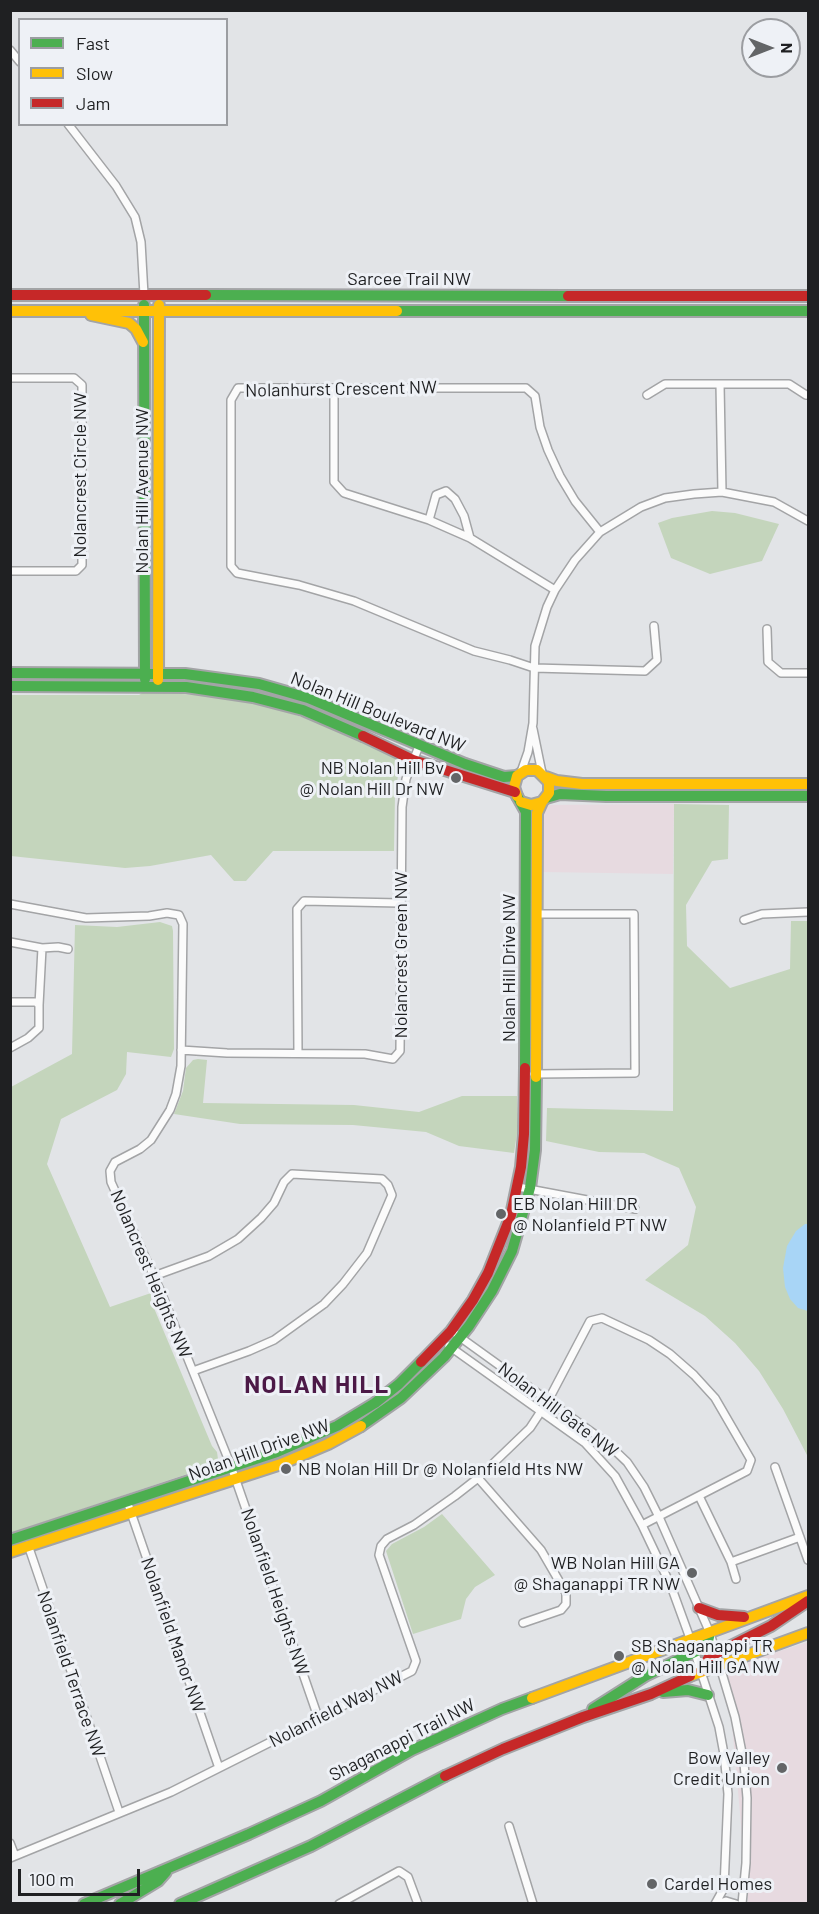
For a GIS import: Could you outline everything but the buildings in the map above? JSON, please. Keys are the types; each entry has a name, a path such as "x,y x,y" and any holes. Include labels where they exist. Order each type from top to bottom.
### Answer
{"street":[{"path":"70,126 116,186 135,217 141,242 144,296"},
{"name":"Sarcee Trail NW","path":"10,295 808,296"},
{"name":"Nolan Hill Avenue NW","path":"144,296 145,680"},
{"name":"Nolan Hill Avenue NW","path":"159,296 159,686"},
{"name":"Sarcee Trail NW","path":"10,311 808,311"},
{"path":"83,311 94,317 129,323 136,329 145,347"},
{"name":"Nolancrest Circle NW","path":"10,378 74,378 82,385 82,565 76,572 10,571"},
{"path":"647,395 665,384 789,384 806,395"},
{"path":"720,384 722,492"},
{"name":"Nolanhurst Crescent NW","path":"534,668 474,651 354,601 299,585 237,573 231,566 231,400 238,388 526,388 535,396 540,427 560,476 575,501 600,532"},
{"path":"334,389 334,482 344,493 429,520 470,538 555,590"},
{"path":"429,520 436,495 446,491 455,499 464,516 470,538"},
{"path":"808,521 774,502 722,492 665,498 641,507 600,532 575,560 555,590 547,607 535,646 532,723 528,752 515,781 518,797 531,805 560,794 808,796"},
{"path":"534,668 645,671 657,660 654,626"},
{"path":"767,629 768,662 781,673 808,673"},
{"name":"Nolan Hill Boulevard NW","path":"10,673 145,680 159,686 186,687 253,697 303,710 378,742 413,760 502,787 518,797"},
{"name":"Nolan Hill Boulevard NW","path":"10,686 145,680 158,674 212,677 259,684 308,698 419,746 492,774 510,777 519,774"},
{"path":"532,723 549,787 544,800"},
{"name":"Nolancrest Green NW","path":"181,1050 227,1053 364,1054 393,1059 400,1051 402,807 406,779 419,746"},
{"path":"519,774 532,769 563,783 582,784 808,784"},
{"name":"Nolan Hill Drive NW","path":"10,1540 277,1452 314,1437 355,1415 399,1384 451,1330 473,1299 497,1254 511,1215 518,1187 531,1074 537,914 526,812 518,797"},
{"name":"Nolan Hill Drive NW","path":"10,1552 235,1479 328,1444 355,1430 401,1398 424,1378 460,1338 492,1291 507,1261 519,1233 530,1188 535,1150 531,1074 532,862 537,813 544,800"},
{"path":"298,1053 297,909 304,901 400,903"},
{"name":"Nolancrest Heights NW","path":"10,904 86,918 149,916 167,913 179,915 183,924 181,1050 176,1094 161,1126 151,1140 140,1149 115,1162 110,1171 111,1182 154,1276 231,1466"},
{"path":"744,920 762,914 808,912"},
{"name":"Nolan Hill Drive NW","path":"531,1074 634,1073 634,914 537,914"},
{"path":"10,942 42,948 68,949"},
{"path":"10,1048 28,1038 39,1028 42,948"},
{"path":"10,1002 36,1002 39,1005"},
{"path":"154,1276 209,1256 231,1244 261,1218 274,1203 284,1182 292,1174 382,1179 392,1194 367,1252 343,1284 324,1304 274,1340 249,1352 193,1371"},
{"path":"518,1187 635,1209"},
{"name":"Nolanfield Way NW","path":"13,1857 171,1792 412,1671 416,1661 379,1556 381,1546 387,1539 435,1511 478,1478 530,1428 549,1399 590,1321 602,1318 649,1340 686,1368 715,1398 751,1460 747,1470 699,1496"},
{"name":"Nolan Hill Gate NW","path":"451,1330 607,1443 627,1462 644,1487 710,1634 735,1717 744,1763 747,1798 746,1863 742,1904"},
{"name":"Nolan Hill Gate NW","path":"442,1340 585,1443 615,1476 642,1525 671,1586 719,1727 728,1794 724,1888 716,1904"},
{"name":"Nolanfield Heights NW","path":"231,1466 318,1717"},
{"path":"775,1467 808,1560"},
{"path":"478,1478 541,1550 566,1593 566,1604 561,1611 523,1623"},
{"path":"642,1525 699,1496 731,1562 736,1579"},
{"name":"Nolanfield Manor NW","path":"127,1501 219,1768"},
{"name":"Nolanfield Terrace NW","path":"24,1535 118,1812"},
{"path":"731,1562 800,1537"},
{"name":"Shaganappi Trail NW","path":"84,1904 321,1801 412,1750 502,1709 808,1596"},
{"path":"701,1671 709,1657 771,1626 808,1601"},
{"path":"699,1608 718,1615 750,1617"},
{"path":"180,1904 311,1846 467,1765 583,1717 651,1694 701,1671 808,1633"},
{"path":"583,1717 619,1691 703,1648 710,1634"},
{"path":"651,1694 688,1690 708,1695"},
{"path":"509,1826 533,1904"},
{"path":"10,1843 13,1857"},
{"path":"120,1904 159,1881 168,1869"},
{"path":"339,1904 399,1871 408,1877 418,1904"},
{"path":"716,1904 726,1901 736,1904"}],"shaded area":[{"path":"674,804 673,874 542,872 542,805"},
{"path":"808,1642 808,1903 748,1903 727,1668"}],"green space":[{"path":"712,511 735,513 779,524 762,561 710,574 671,558 658,523 672,518"},
{"path":"144,692 201,695 256,703 325,724 395,756 400,764 395,794 394,851 273,851 246,881 234,881 211,855 125,868 11,856 11,695 139,695"},
{"path":"674,804 729,805 728,859 712,861 686,905 687,946 730,988 790,969 791,921 808,921 808,1457 783,1409 759,1371 735,1343 705,1316 645,1280 688,1245 696,1207 679,1168 644,1153 599,1152 546,1141 547,1108 673,1111"},
{"path":"160,922 172,926 173,931 174,1049 171,1057 127,1052 126,1074 117,1090 61,1119 47,1164 110,1307 151,1293 151,1301 212,1446 217,1452 218,1459 211,1466 11,1533 11,1087 72,1054 75,925 117,927"},
{"path":"193,1060 207,1060 203,1103 354,1105 419,1112 462,1096 517,1096 518,1127 514,1153 459,1146 426,1132 353,1125 240,1124 174,1114 183,1091 186,1068"},
{"path":"442,1514 495,1575 475,1587 466,1599 461,1619 413,1634 386,1551 392,1544 424,1527"}],"water":[{"path":"808,1224 808,1311 798,1308 790,1299 785,1287 783,1268 787,1246 796,1231"}],"traffic: fast":[{"path":"206,295 568,296"},
{"path":"144,305 145,679"},
{"path":"397,311 808,311"},
{"path":"10,673 185,674 259,684 308,698 465,764 504,777 517,776"},
{"path":"10,686 186,687 253,697 303,710 363,736"},
{"path":"546,798 560,794 808,796"},
{"path":"517,796 526,812 525,1068"},
{"path":"361,1426 401,1398 444,1357 469,1326 492,1291 512,1251 530,1188 535,1150 536,1077"},
{"path":"10,1540 277,1452 337,1426 375,1403 421,1362"},
{"path":"593,1709 645,1676 703,1648 710,1633"},
{"path":"663,1692 688,1690 708,1695"},
{"path":"84,1904 321,1801 412,1750 502,1709 532,1698"},
{"path":"180,1904 311,1846 445,1776"},
{"path":"120,1904 158,1881 166,1872"}],"traffic: slow":[{"path":"158,680 159,305"},
{"path":"10,311 397,311"},
{"path":"91,315 129,323 136,329 143,342"},
{"path":"517,796 514,787 517,776 526,770 537,770 549,782 549,793 542,802 531,805 521,802"},
{"path":"546,777 557,781 582,784 808,784"},
{"path":"536,1077 537,813 542,802"},
{"path":"10,1552 281,1464 328,1444 361,1426"},
{"path":"532,1698 808,1596"},
{"path":"690,1676 808,1633"}],"traffic: jam":[{"path":"10,295 206,295"},
{"path":"568,296 808,296"},
{"path":"363,736 413,760 515,792"},
{"path":"421,1362 451,1331 473,1300 488,1273 511,1215 521,1167 525,1068"},
{"path":"701,1671 709,1657 771,1626 808,1601"},
{"path":"699,1608 718,1615 744,1617"},
{"path":"445,1776 503,1749 583,1717 651,1694 690,1676"}],"place":[{"name":"NB Nolan Hill Bv @ Nolan Hill Dr NW","path":"456,778"},
{"name":"EB Nolan Hill DR @ Nolanfield PT NW","path":"501,1214"},
{"name":"NB Nolan Hill Dr @ Nolanfield Hts NW","path":"286,1469"},
{"name":"WB Nolan Hill GA @ Shaganappi TR NW","path":"692,1573"},
{"name":"SB Shaganappi TR @ Nolan Hill GA NW","path":"619,1656"},
{"name":"Bow Valley Credit Union","path":"782,1768"},
{"name":"Cardel Homes","path":"652,1884"}],"district":[{"name":"NOLAN HILL","path":"317,1385"}]}
